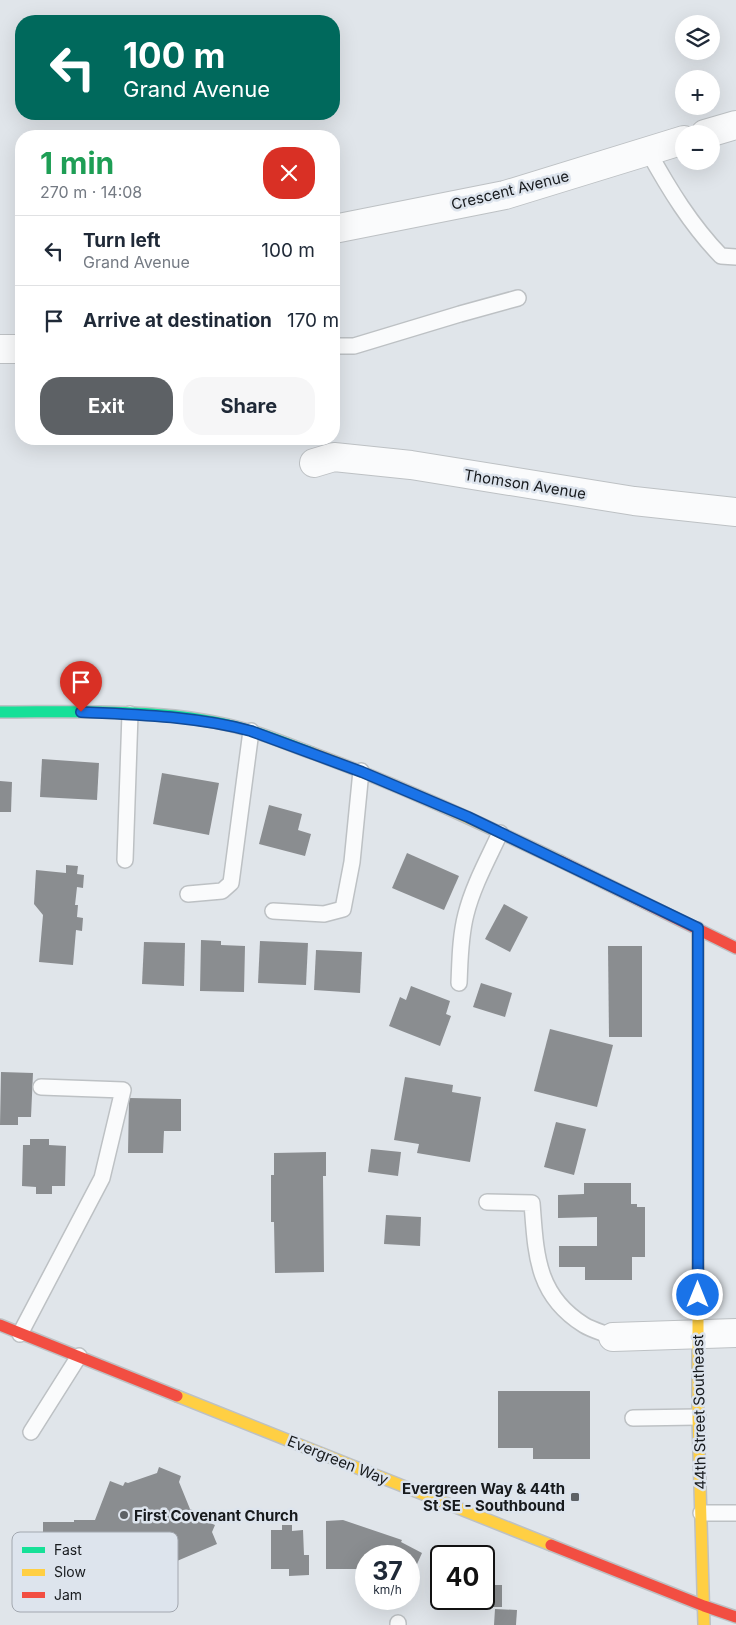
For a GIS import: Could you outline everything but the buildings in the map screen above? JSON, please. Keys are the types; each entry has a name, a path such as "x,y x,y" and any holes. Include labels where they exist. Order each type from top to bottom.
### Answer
{"street":[{"path":"720,129 736,124"},
{"name":"Crescent Avenue","path":"340,228 505,194 675,143"},
{"path":"0,349 15,349"},
{"name":"Thomson Avenue","path":"314,464 334,457 411,465 634,501 736,512"},
{"path":"0,712 81,712 183,718 234,726 251,731 362,772 468,817 736,948"},
{"name":"44th Street Southeast","path":"698,928 698,1416 704,1625"},
{"name":"Evergreen Way","path":"0,1326 704,1606 736,1617"},
{"path":"613,1336 736,1333"}],"lane":[{"path":"648,151 667,186 702,237 721,256 736,256"},
{"path":"340,346 354,346 518,298"},
{"path":"125,860 130,714"},
{"path":"188,894 222,891 231,883 251,731"},
{"path":"273,911 324,914 343,909 352,862 362,772"},
{"path":"459,983 461,942 466,915 479,879 500,833"},
{"path":"20,1334 102,1178 123,1090 41,1087"},
{"path":"487,1202 532,1203 536,1254 545,1283 562,1308 585,1326 613,1336"},
{"path":"31,1432 79,1356"},
{"path":"633,1418 698,1416"},
{"path":"701,1513 736,1512"}],"traffic: fast":[{"path":"0,712 127,712 190,718 221,723 251,731 312,753"},
{"path":"698,928 698,1220"}],"traffic: slow":[{"path":"312,753 406,791 560,861"},
{"path":"698,1220 698,1417 704,1625"},
{"path":"177,1396 551,1545"}],"traffic: jam":[{"path":"560,861 736,948"},
{"path":"0,1325 177,1396"},
{"path":"551,1545 736,1617"}],"place":[{"name":"Evergreen Way & 44th St SE - Southbound","path":"575,1497"},
{"name":"First Covenant Church","path":"124,1515"}],"route":[{"path":"81,712 183,718 234,726 251,731 362,772 468,817 698,928 698,1295"}]}
